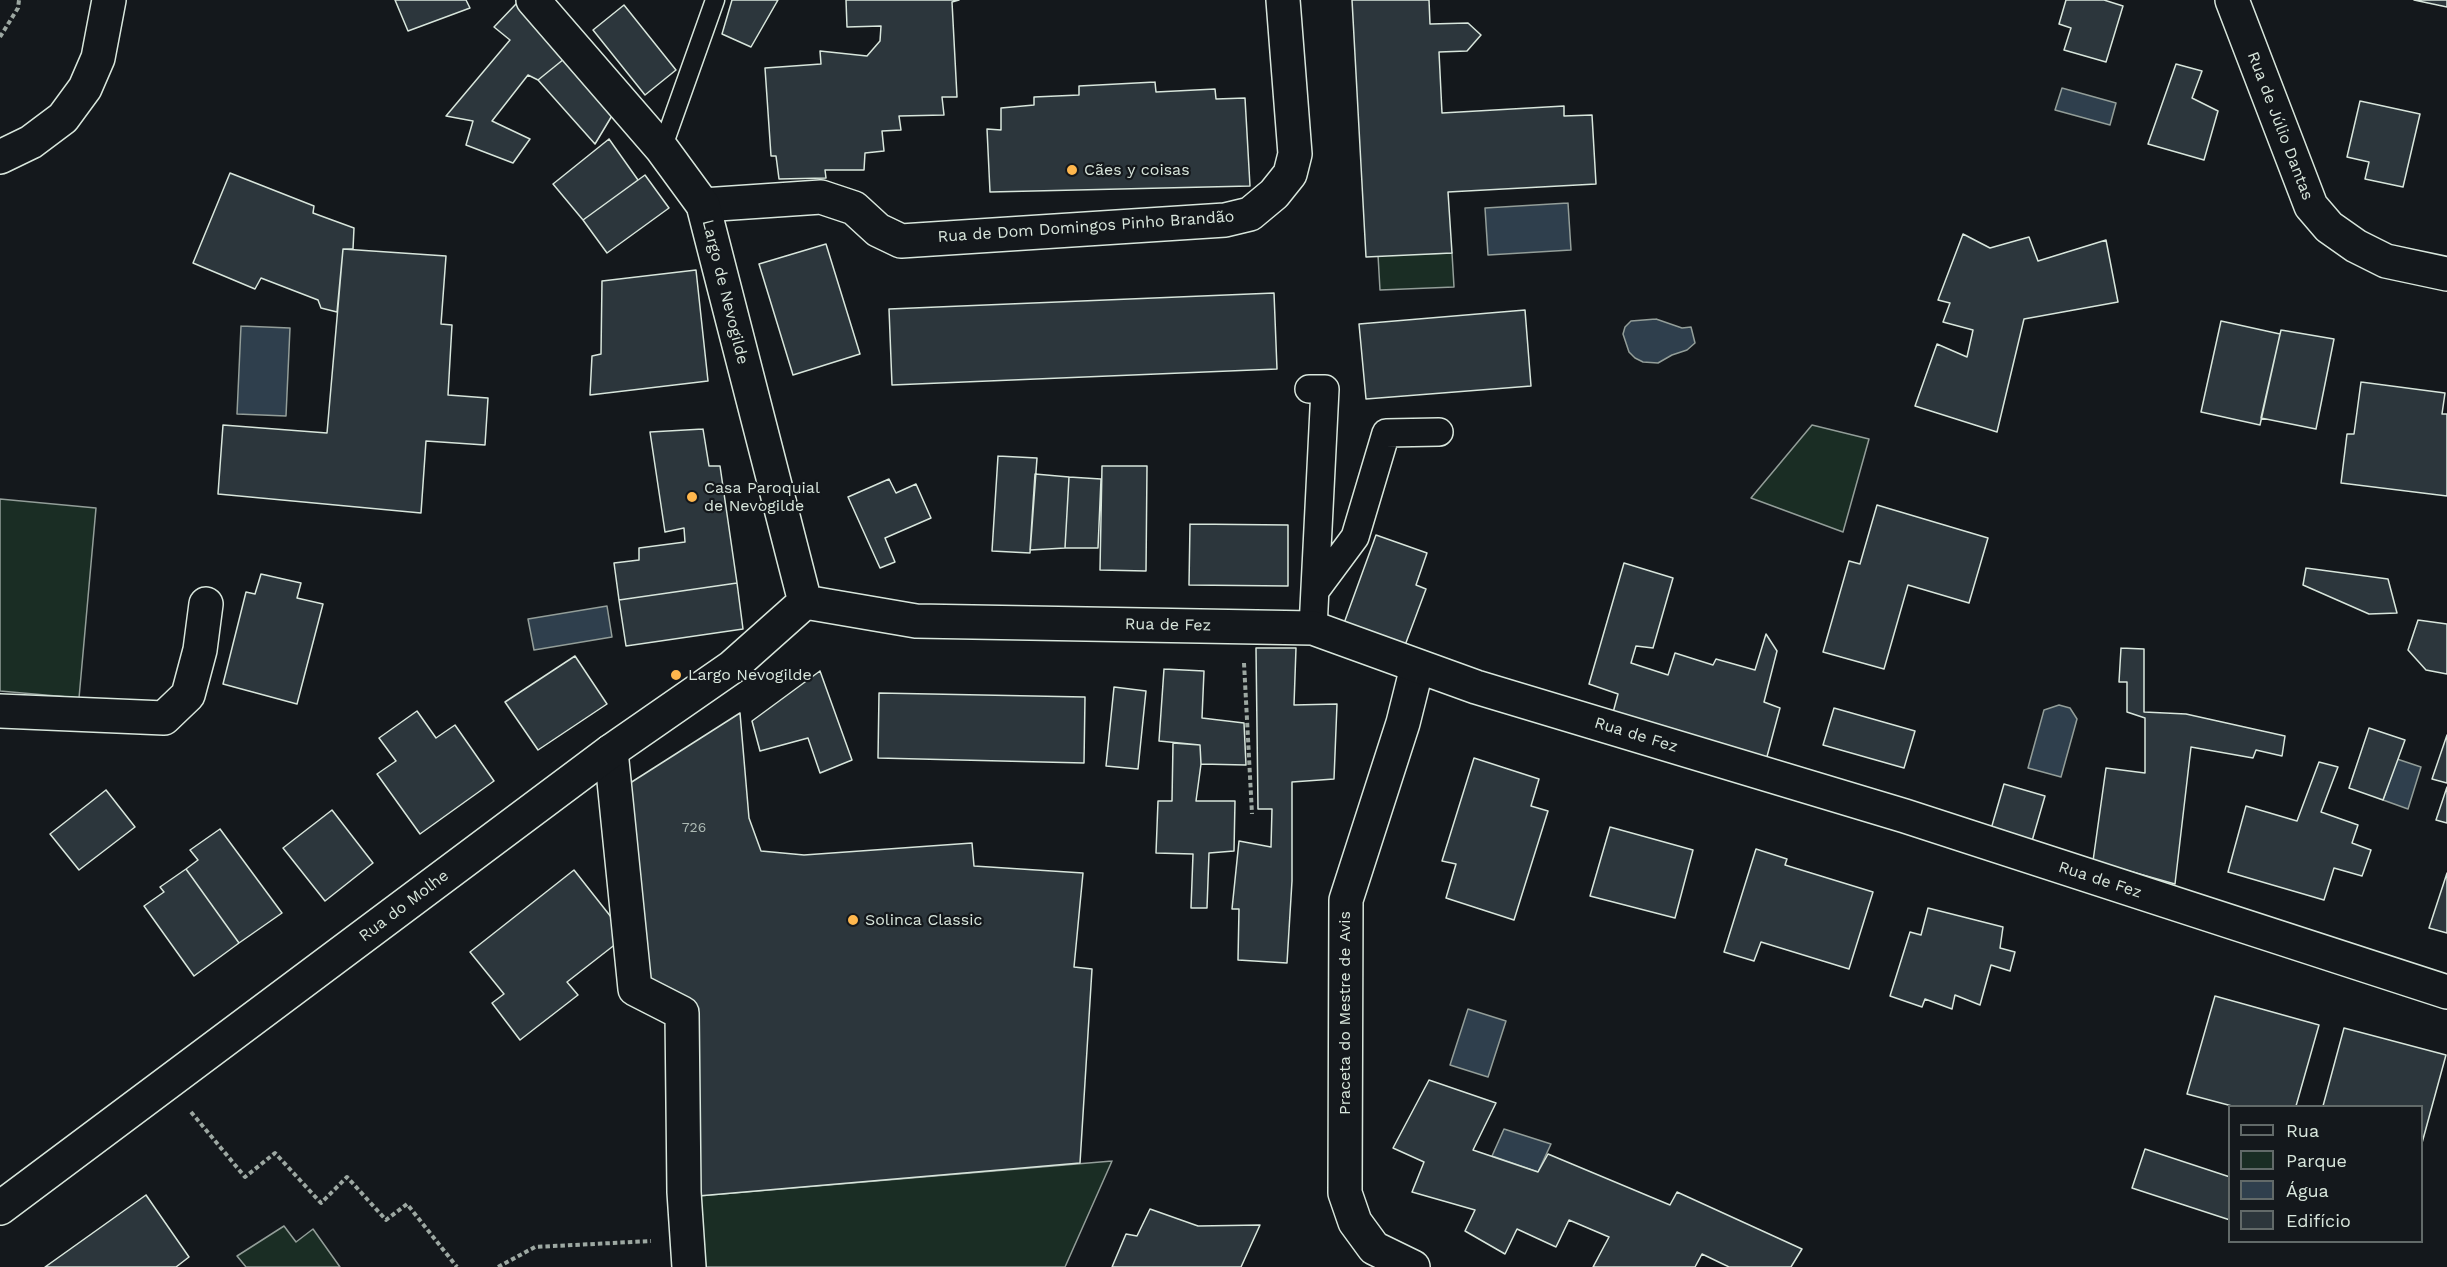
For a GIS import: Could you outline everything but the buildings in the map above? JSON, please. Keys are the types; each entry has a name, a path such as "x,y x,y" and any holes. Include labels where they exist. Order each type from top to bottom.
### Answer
{"street":[{"path":"0,157 31,142 63,117 85,88 98,58 109,0"},
{"name":"Largo de Nevogilde","path":"533,0 662,149 703,205 805,602"},
{"name":"Rua de Dom Domingos Pinho Brandão","path":"703,205 821,197 854,208 878,230 901,241 1225,220 1250,214 1279,188 1290,174 1295,154 1284,0"},
{"name":"Rua de Júlio Dantas","path":"2232,0 2311,206 2330,227 2366,251 2386,261 2447,274"},
{"path":"1309,390 1325,390 1313,628"},
{"path":"1315,591 1355,537 1386,433 1439,432"},
{"name":"Rua de Fez","path":"805,602 916,621 1313,628 1476,687 1905,816 2447,992"},
{"name":"Rua do Molhe","path":"0,1208 611,751 732,667 805,602"},
{"path":"0,711 165,718 188,695 200,650 206,604"},
{"name":"Praceta do Mestre de Avis","path":"1413,1267 1374,1248 1355,1222 1345,1193 1346,900 1403,723 1417,667"},
{"path":"611,751 634,989 682,1013 684,1192 688,1253"}],"lane":[{"path":"662,149 715,0"}],"path":[{"path":"0,37 18,8 19,0"},
{"path":"1242,626 1252,814"},
{"path":"167,1084 245,1177 275,1153 321,1203 347,1178 386,1220 407,1204 457,1267"},
{"path":"498,1267 535,1247 688,1253"}],"green space":[{"path":"1452,253 1454,287 1380,290 1378,255"},
{"path":"1812,425 1869,439 1843,532 1751,498"},
{"path":"0,499 96,508 79,698 0,691"},
{"path":"1112,1161 1065,1267 706,1267 698,1196"},
{"path":"284,1226 296,1242 313,1229 340,1267 246,1267 237,1256"}],"water":[{"path":"2062,88 2116,103 2110,125 2055,110"},
{"path":"1568,203 1571,250 1488,255 1485,208"},
{"path":"1656,319 1682,328 1691,327 1695,343 1687,350 1658,363 1643,362 1635,358 1629,352 1623,334 1625,327 1631,321"},
{"path":"241,326 290,328 286,416 237,414"},
{"path":"607,606 612,637 534,650 528,619"},
{"path":"2059,705 2070,708 2077,719 2061,777 2028,768 2044,710"},
{"path":"2397,759 2421,767 2408,809 2383,800"},
{"path":"1468,1009 1506,1021 1488,1077 1450,1065"},
{"path":"1504,1129 1551,1144 1538,1172 1492,1156"}],"place":[{"name":"Cães y coisas","path":"1072,170"},
{"name":"Casa Paroquial de Nevogilde","path":"692,497"},
{"name":"Largo Nevogilde","path":"676,675"},
{"name":"Solinca Classic","path":"853,920"}]}
